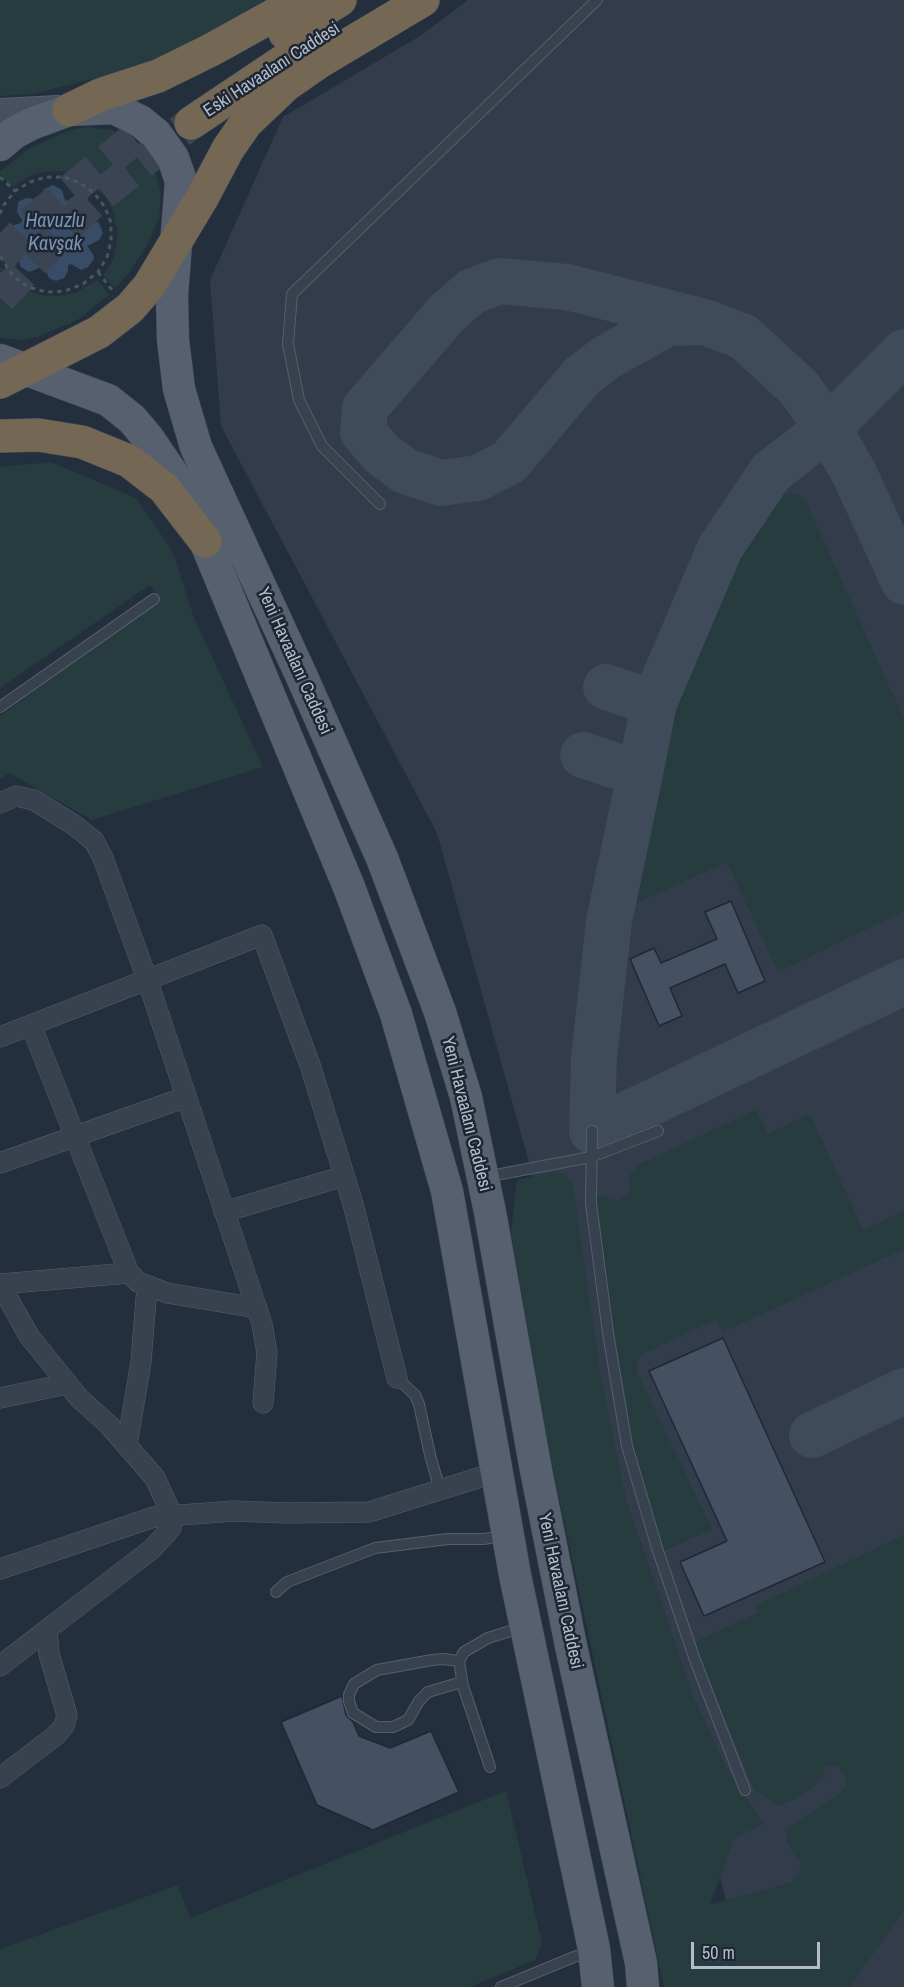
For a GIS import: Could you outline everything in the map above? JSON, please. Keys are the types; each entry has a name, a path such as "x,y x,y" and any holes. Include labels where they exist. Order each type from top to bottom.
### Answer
{"highway":[{"path":"69,110 100,95 158,75 201,55 301,0"},
{"name":"Eski Havaalanı Caddesi","path":"340,0 277,38 185,113 297,52 385,0"},
{"path":"9,370 99,332 125,312 149,286 228,149 252,117 286,85 319,62 423,0"},
{"path":"0,436 38,435 82,442 129,461 164,488 205,542"}],"main road":[{"name":"Yeni Havaalanı Caddesi","path":"0,145 14,133 31,124 69,110 114,108 140,121 156,134 173,158 181,181 172,295 173,340 179,389 196,447 382,858 440,1012 466,1098 483,1177 535,1464 571,1646 641,1963 643,1987"},
{"path":"0,113 69,110"},
{"name":"Yeni Havaalanı Caddesi","path":"9,370 108,399 148,438 178,482 349,887 396,1014 447,1191 508,1536 594,1949 598,1987"},
{"path":"497,1472 535,1464"},
{"path":"528,1640 571,1646"}],"street":[{"path":"0,803 16,796 34,800 74,825 94,841 103,858 147,979 262,1324 267,1353 263,1403"},
{"path":"0,1037 261,934 311,1068 344,1176 397,1378"},
{"path":"31,1025 129,1273 147,1287 167,1293 257,1308"},
{"path":"0,1163 186,1097"},
{"path":"224,1212 344,1176"},
{"path":"0,1666 152,1549 171,1528 172,1515 155,1478 109,1425 79,1398 29,1336 0,1284 129,1273"},
{"path":"127,1445 141,1362 147,1287"},
{"path":"0,1398 68,1384"},
{"path":"0,1569 154,1517 255,1511 369,1512 497,1472"},
{"path":"0,1778 55,1736 64,1726 67,1715 49,1654 46,1631"}],"lane":[{"path":"380,504 321,446 299,400 288,344 292,294 597,0"},
{"path":"0,707 154,599"},
{"path":"592,1131 591,1203 608,1333 627,1446 660,1560 695,1660 745,1790"},
{"path":"483,1177 591,1157 658,1131"},
{"path":"397,1378 415,1395 419,1404 429,1455 440,1490"},
{"path":"276,1592 287,1582 302,1575 375,1548 448,1539 508,1536"},
{"path":"490,1767 462,1682 459,1662 464,1652 488,1638 528,1640"},
{"path":"459,1662 443,1659 432,1660 377,1670 354,1684 349,1701 353,1713 376,1727 393,1727 408,1720 419,1701 428,1692 462,1682"},
{"path":"501,1987 594,1949"}],"path":[{"path":"0,177 15,191"},
{"path":"0,214 3,206 15,191 30,182 46,177 64,177 80,183 94,193 105,207 111,224 111,241 107,258 98,272 83,284 65,291 46,292 28,287 13,276 0,256"}],"shaded area":[{"path":"468,0 904,0 904,1987 749,1987 572,1316 437,833 221,426 210,280 283,117 420,36"}],"green space":[{"path":"0,0 264,0 182,51 128,70 33,94 0,96"},
{"path":"85,127 112,130 134,142 148,157 154,168 161,192 159,218 147,245 129,273 115,288 103,275 114,258 118,236 114,213 105,196 76,175 63,171 31,175 11,187 0,174 0,171 30,148 68,131"},
{"path":"0,266 19,284 45,296 77,292 97,280 109,295 79,319 40,336 23,340 0,338"},
{"path":"51,462 136,498 173,552 194,618 263,767 92,820 9,773 0,779 0,716 161,599 150,585 0,688 0,467"},
{"path":"796,494 805,500 904,719 904,911 778,972 727,862 619,911 662,736 706,615 751,518 774,496"},
{"path":"756,1110 768,1134 810,1114 863,1230 904,1211 904,1249 723,1332 716,1319 647,1352 638,1359 637,1372 712,1529 662,1552 631,1445 613,1337 594,1194 618,1201 630,1192 629,1176 638,1165"},
{"path":"552,1172 565,1174 573,1186 600,1372 626,1499 694,1698 725,1765 763,1824 734,1838 710,1905 792,1882 799,1874 801,1865 787,1843 786,1828 832,1799 846,1787 846,1778 839,1767 825,1766 824,1777 803,1795 779,1806 755,1791 693,1643 758,1613 755,1606 904,1535 904,1910 850,1987 664,1987 551,1460 511,1233 517,1180"},
{"path":"506,1791 542,1942 535,1960 470,1987 0,1987 0,1949 178,1885 190,1918"}],"water":[{"name":"Havuzlu Kavşak","path":"53,185 62,190 67,201 76,195 86,196 91,206 85,217 88,221 99,223 103,233 99,240 87,246 94,259 88,267 81,270 71,264 68,265 64,278 56,281 49,278 44,266 29,272 21,267 18,258 24,249 11,244 7,234 11,226 21,223 22,220 17,212 18,202 26,198 41,202 44,189"}],"building":[{"path":"731,901 765,981 738,993 725,964 670,988 682,1016 659,1026 630,959 654,948 661,963 717,939 705,912"},
{"path":"723,1338 825,1562 704,1616 680,1562 727,1541 649,1371"},
{"path":"342,1696 346,1715 353,1722 359,1736 390,1748 431,1731 459,1792 373,1830 317,1805 281,1722"}],"taxiway":[{"path":"705,322 668,323 607,357 582,376 509,462 478,478 441,483 405,471 382,454 363,432 365,408 447,313 471,292 499,281 567,287 705,322 744,337 799,388 828,428 854,473 904,582"},
{"path":"654,703 720,548 771,472 828,428 904,352"},
{"path":"606,687 654,703 640,774"},
{"path":"583,755 640,774 609,921 594,1057 592,1131 904,982"},
{"path":"812,1435 904,1391"}],"tunnel":[{"path":"0,298 58,235 96,199 191,123"},
{"path":"0,258 35,219 141,133"}]}
